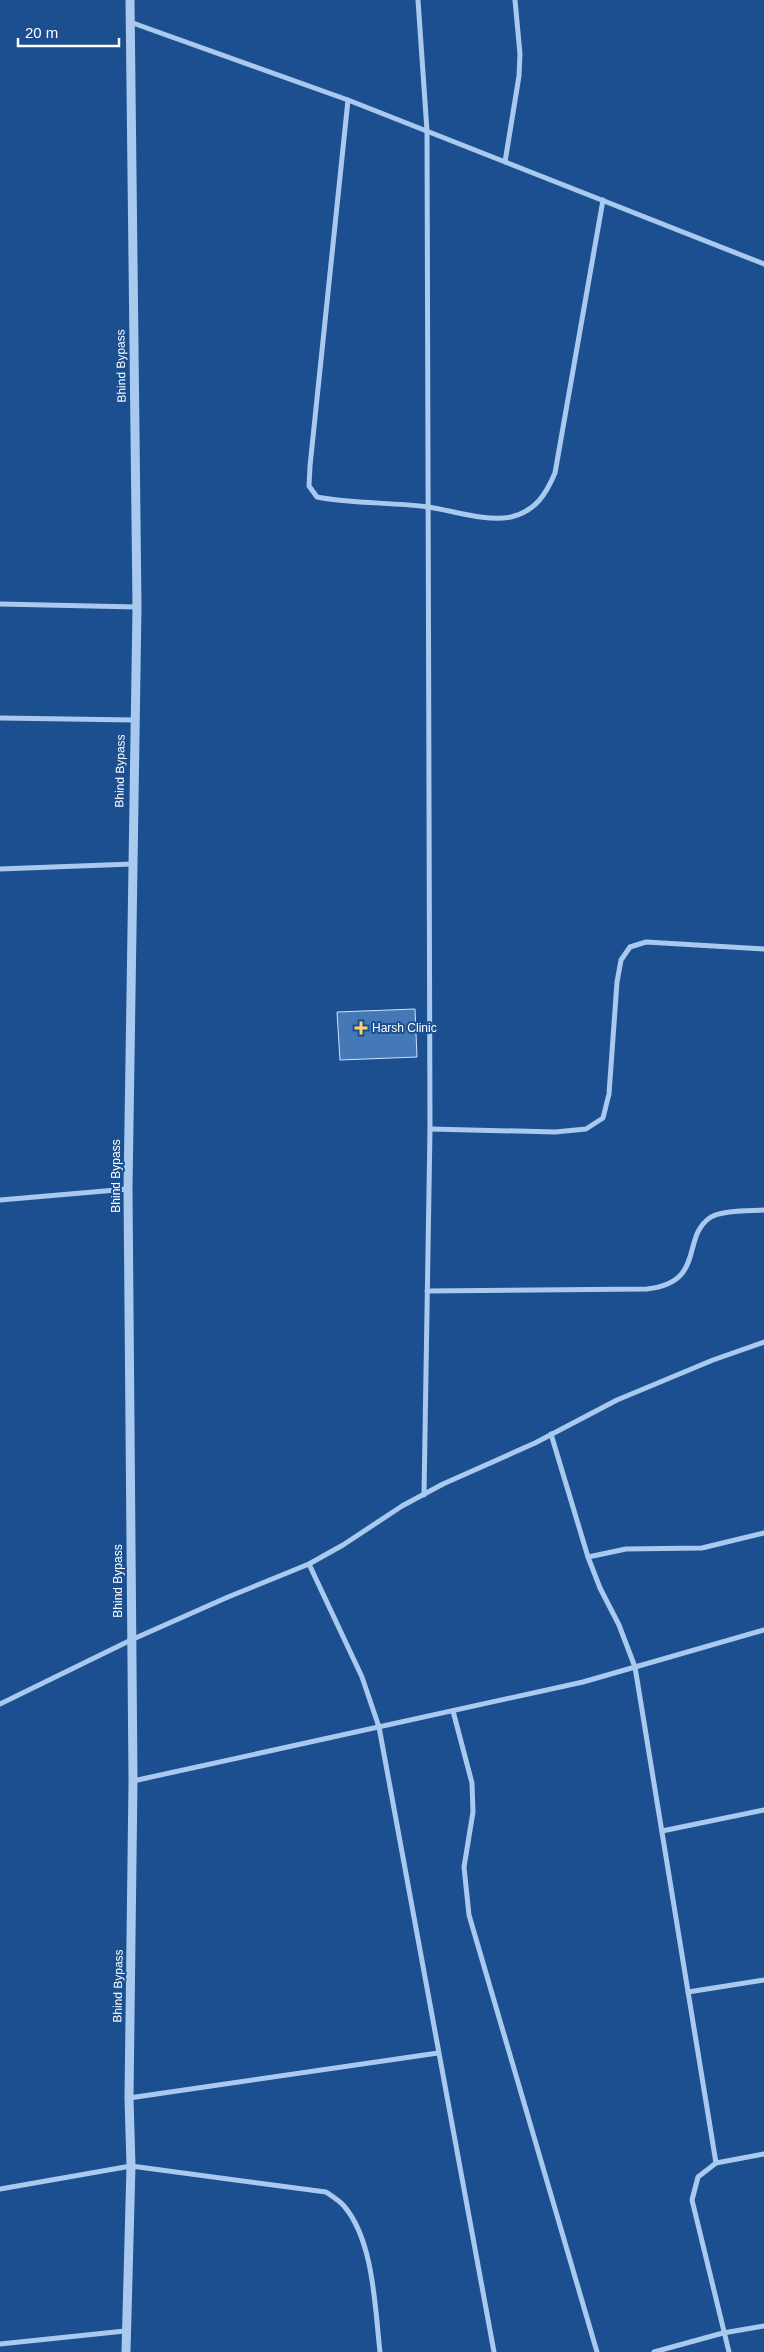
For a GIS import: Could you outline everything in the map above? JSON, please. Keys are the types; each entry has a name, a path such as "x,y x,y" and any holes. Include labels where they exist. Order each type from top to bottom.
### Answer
{"street":[{"name":"Bhind Bypass","path":"126,2352 125,2331 131,2166 129,2098 133,1781 128,1189 137,607 130,0"},
{"path":"418,0 427,131 430,1129 424,1495"},
{"path":"506,162 519,76 520,54 515,0"},
{"path":"130,22 348,100 764,264"},
{"path":"348,100 308,486 317,497 336,501 364,501 428,507 495,519 513,516 532,508 547,493 554,473 603,200"},
{"path":"0,604 137,607"},
{"path":"0,718 134,720"},
{"path":"0,869 132,864"},
{"path":"430,1129 555,1132 586,1129 603,1118 608,1094 617,982 621,960 630,947 646,942 764,949"},
{"path":"0,1200 128,1189"},
{"path":"427,1291 647,1289 665,1287 676,1280 689,1263 700,1228 711,1216 764,1210"},
{"path":"0,1704 131,1640 309,1564 343,1545 402,1506 617,1400 713,1360 764,1342"},
{"path":"551,1434 588,1557 600,1588 619,1624 635,1667 716,2164"},
{"path":"588,1557 626,1549 702,1548 764,1533"},
{"path":"309,1564 362,1678 379,1727 494,2352"},
{"path":"133,1781 582,1682 764,1630"},
{"path":"453,1711 472,1783 473,1812 464,1867 469,1915 598,2352"},
{"path":"662,1831 764,1810"},
{"path":"688,1992 764,1980"},
{"path":"129,2098 438,2053"},
{"path":"729,2352 692,2200 698,2178 716,2164 764,2154"},
{"path":"0,2189 131,2166 326,2192 344,2206 364,2245 370,2268 380,2352"},
{"path":"654,2352 723,2333 764,2326"},
{"path":"0,2344 125,2331"}],"building":[{"path":"415,1009 417,1057 340,1060 337,1012"}],"place":[{"name":"Harsh Clinic","path":"361,1028"}]}
